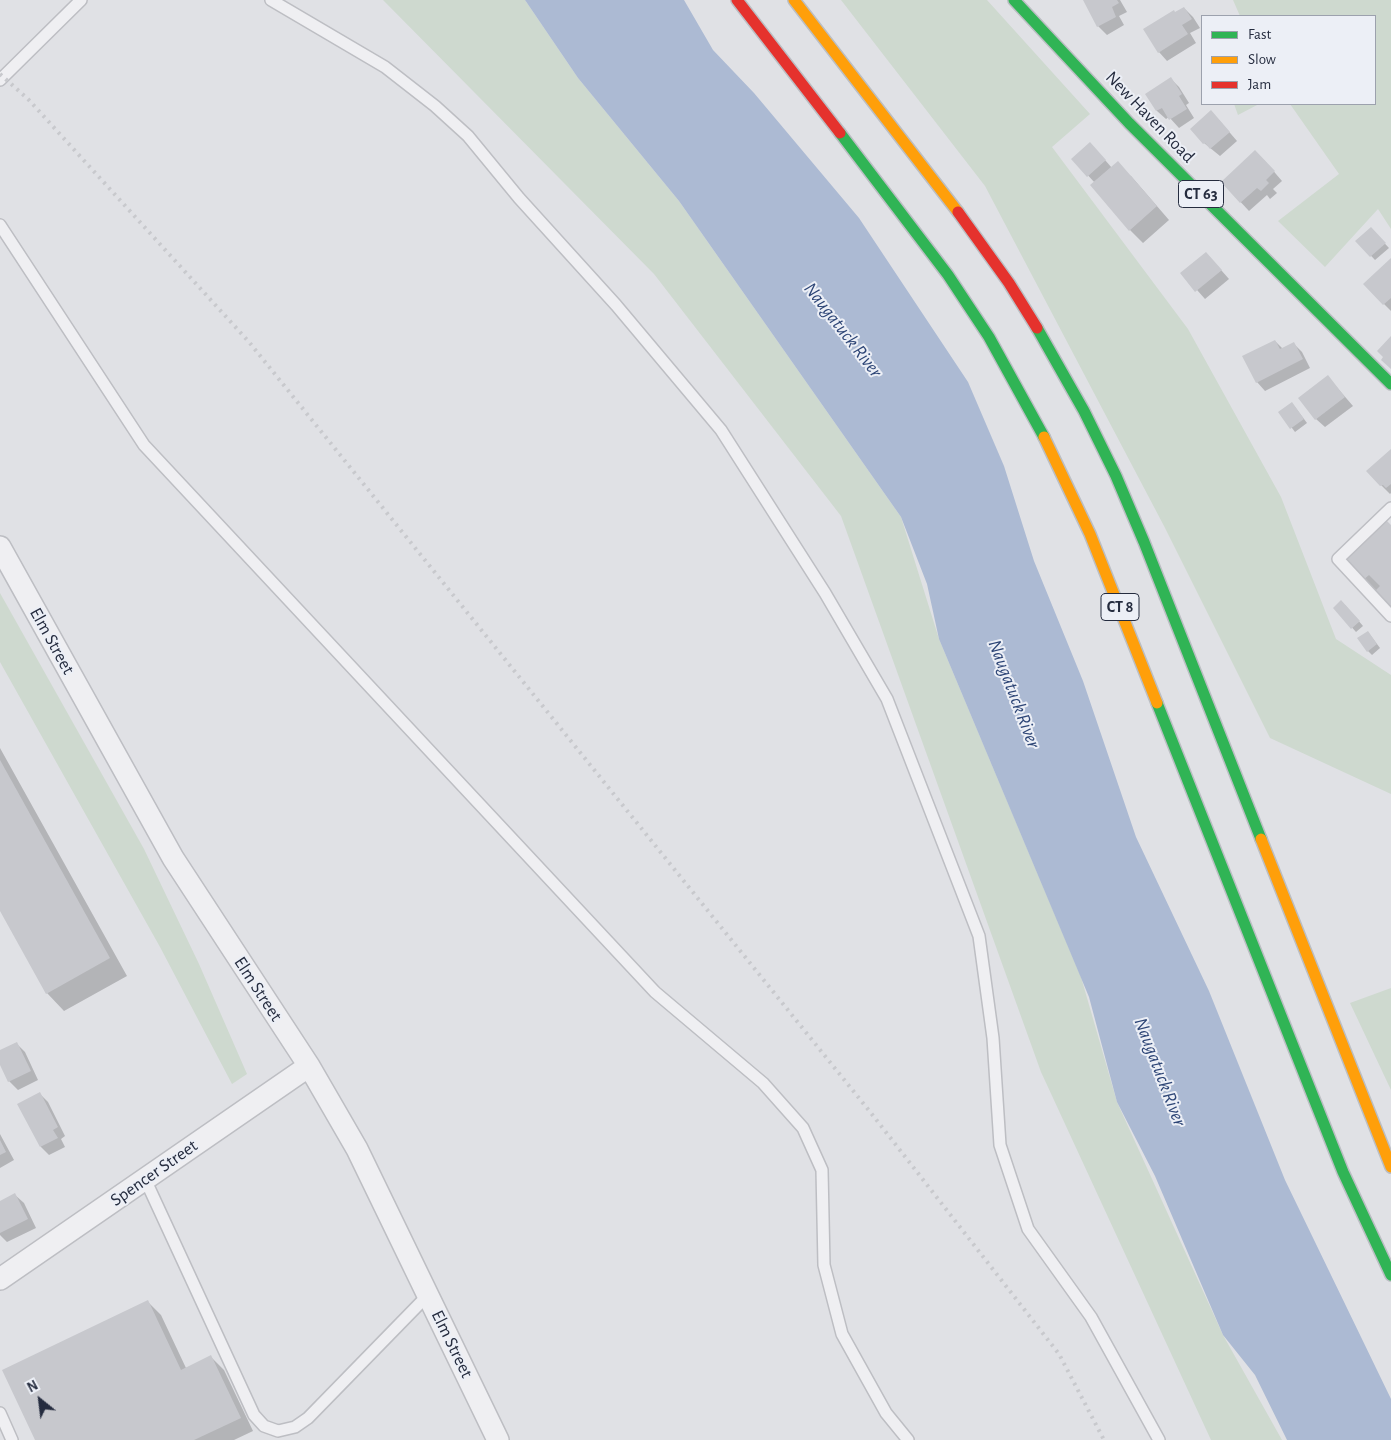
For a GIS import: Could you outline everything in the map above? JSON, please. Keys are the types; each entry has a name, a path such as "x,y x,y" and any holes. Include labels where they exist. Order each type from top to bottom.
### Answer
{"main road":[{"name":"CT 8","path":"737,0 860,157 948,276 988,337 1026,402 1059,466 1090,534 1343,1172 1391,1275"},
{"name":"CT 8","path":"794,0 968,224 1009,283 1048,346 1084,411 1116,476 1144,542 1391,1168"},
{"name":"New Haven Road","path":"1014,0 1129,123 1391,384"}],"street":[{"name":"Elm Street","path":"0,547 173,858 309,1066 358,1149 498,1440"},
{"name":"Spencer Street","path":"0,1279 309,1066"}],"lane":[{"path":"0,80 81,0"},
{"path":"270,0 385,67 435,106 468,136 519,198 616,305 721,430 825,593 887,699 979,936 993,1038 1000,1145 1028,1229 1092,1317 1159,1440"},
{"path":"0,225 144,445 655,992 763,1083 803,1128 822,1170 824,1265 842,1334 886,1413 908,1440"},
{"path":"1391,508 1338,559 1391,616"},
{"path":"145,1179 254,1415 264,1426 278,1431 295,1427 308,1418 428,1295"},
{"path":"0,1414 12,1440"}],"shaded area":[{"path":"383,0 525,0 578,78 679,201 901,517 939,639 1081,977 1117,1102 1223,1335 1282,1440 1211,1440 1041,1072 841,516 654,274"},
{"path":"841,0 987,0 1090,114 1052,147 1188,329 1281,497 1336,639 1391,675 1391,794 1270,738 1164,526 985,186"},
{"path":"1233,0 1391,0 1391,229 1378,209 1325,267 1278,221 1339,174 1291,105 1376,105 1376,15 1240,15"},
{"path":"1234,105 1257,105 1238,115"},
{"path":"0,593 144,849 199,964 247,1074 232,1084 160,947 0,662"},
{"path":"1391,988 1391,1090 1350,1003"}],"water":[{"name":"Naugatuck River","path":"525,0 684,0 713,50 754,93 859,218 968,382 1004,466 1034,561 1083,681 1136,837 1209,991 1285,1180 1391,1399 1391,1440 1287,1440 1255,1375 1223,1335 1155,1176 1117,1102 1089,997 939,639 927,584 901,517 679,201 578,78"}],"building":[{"path":"1083,0 1117,0 1119,3 1112,7 1116,17 1097,27"},
{"path":"1184,7 1192,19 1182,25 1188,34 1158,53 1143,29 1174,10 1175,12"},
{"path":"1171,77 1182,94 1179,96 1187,109 1169,120 1162,108 1156,111 1145,94"},
{"path":"1211,110 1230,132 1210,149 1190,129"},
{"path":"1090,142 1106,160 1087,177 1071,159"},
{"path":"1255,150 1275,171 1266,180 1269,183 1261,191 1257,188 1240,203 1221,182"},
{"path":"1118,161 1157,206 1129,231 1090,185"},
{"path":"1371,227 1386,243 1370,257 1355,241"},
{"path":"1206,252 1222,270 1195,292 1180,273"},
{"path":"1391,258 1391,298 1383,305 1363,284"},
{"path":"1391,336 1391,369 1381,360 1383,357 1377,351"},
{"path":"1275,340 1280,349 1294,342 1303,359 1256,383 1242,356"},
{"path":"1328,375 1345,397 1315,420 1298,398"},
{"path":"1292,402 1304,419 1290,429 1278,412"},
{"path":"1391,449 1391,484 1386,488 1383,485 1380,486 1366,471"},
{"path":"1384,518 1391,525 1391,605 1389,607 1374,592 1380,586 1369,575 1363,580 1343,560"},
{"path":"1341,600 1360,621 1351,629 1333,608"},
{"path":"1368,631 1377,644 1367,652 1357,638"},
{"path":"0,760 110,958 46,994 0,911"},
{"path":"17,1042 31,1071 8,1082 0,1065 0,1050"},
{"path":"40,1092 58,1127 53,1130 58,1138 40,1147 17,1104"},
{"path":"0,1140 6,1152 0,1155"},
{"path":"15,1193 28,1219 0,1233 0,1201"},
{"path":"148,1300 181,1370 211,1355 241,1418 194,1440 35,1440 2,1370"}],"railway":[{"path":"0,74 28,99 249,342 871,1113 1059,1354 1104,1440"}],"traffic: fast":[{"path":"1014,0 1129,123 1391,384"},
{"path":"840,133 948,275 989,337 1044,437"},
{"path":"1037,328 1084,411 1116,476 1144,542 1261,839"},
{"path":"1157,703 1343,1172 1391,1275"}],"traffic: slow":[{"path":"794,0 958,212"},
{"path":"1044,437 1090,534 1157,703"},
{"path":"1261,839 1391,1167"}],"traffic: jam":[{"path":"737,0 840,133"},
{"path":"958,212 1009,283 1037,328"}]}
